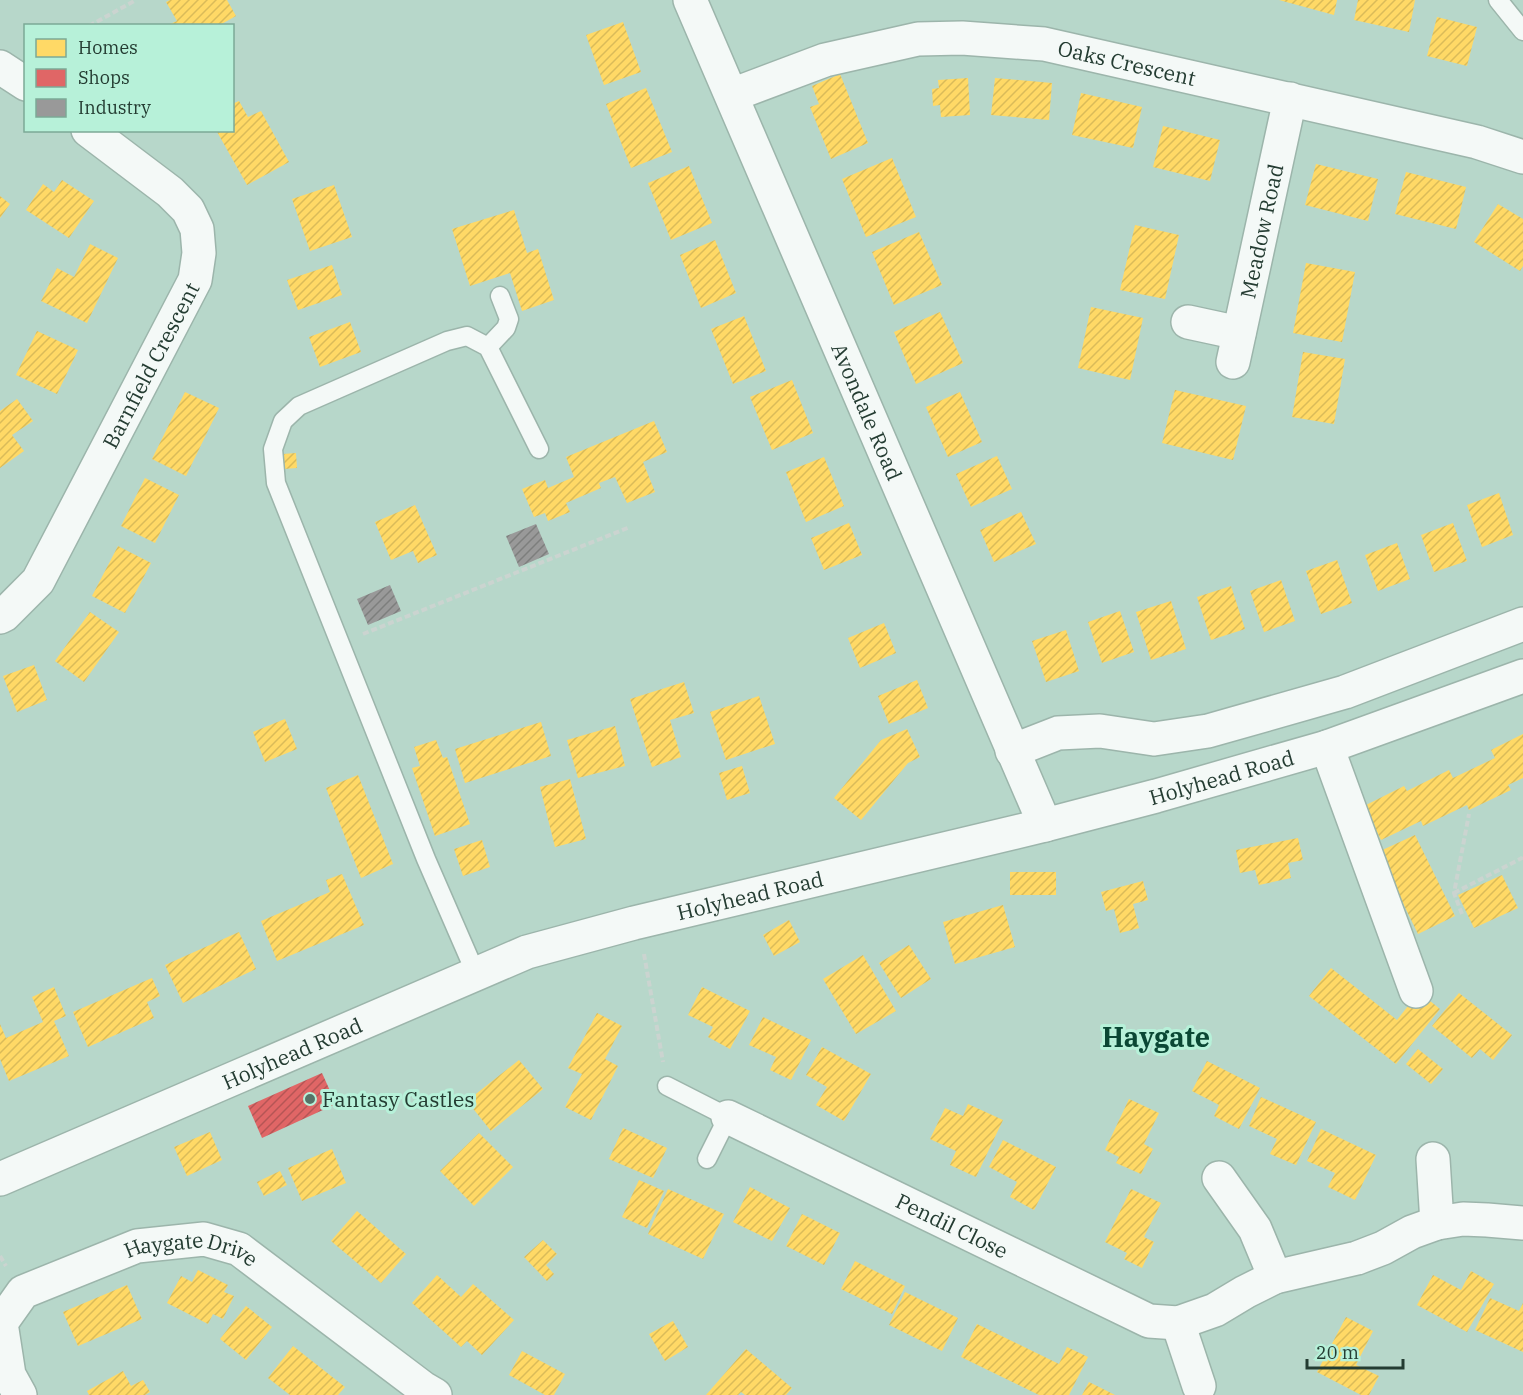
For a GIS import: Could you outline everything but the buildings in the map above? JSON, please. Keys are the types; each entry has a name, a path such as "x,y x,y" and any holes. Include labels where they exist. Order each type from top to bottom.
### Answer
{"street":[{"name":"Avondale Road","path":"690,0 1045,825"},
{"name":"Oaks Crescent","path":"732,95 825,60 918,39 962,38 1044,44 1478,142 1523,157"},
{"path":"0,67 24,83"},
{"name":"Meadow Road","path":"1188,322 1236,348 1290,99"},
{"name":"Barnfield Crescent","path":"0,617 38,581 195,280 199,253 197,229 188,210 170,192 91,132"},
{"path":"1012,751 1058,733 1100,731 1154,739 1208,731 1345,692 1523,624"},
{"name":"Holyhead Road","path":"0,1179 527,952 634,923 1045,825 1156,796 1327,747 1523,676"},
{"path":"1327,747 1416,991"},
{"name":"Pendil Close","path":"728,1118 1149,1321 1178,1323 1215,1310 1275,1278 1357,1258 1437,1223 1463,1219 1523,1223"},
{"path":"1432,1159 1437,1223"},
{"path":"1219,1178 1255,1229 1275,1278"},
{"name":"Haygate Drive","path":"20,1395 9,1375 1,1323 23,1292 137,1246 204,1239 239,1249 435,1395"},
{"path":"1178,1323 1199,1386"}],"lane":[{"path":"1498,0 1523,31"},
{"path":"488,346 506,328 509,319 500,296"},
{"path":"476,974 426,859 276,483 273,449 283,421 298,406 447,341 467,336 488,346 539,449"},
{"name":"Pendil Close","path":"667,1086 728,1118"},
{"path":"707,1159 728,1118"}],"path":[{"path":"93,24 136,0"},
{"path":"340,644 630,527"},
{"path":"1462,914 1454,893 1469,814"},
{"path":"1454,893 1522,858 1523,855"},
{"path":"634,923 644,953 667,1086"}],"place":[{"name":"Fantasy Castles","path":"310,1099"}],"district":[{"name":"Haygate","path":"1156,1036"}]}
